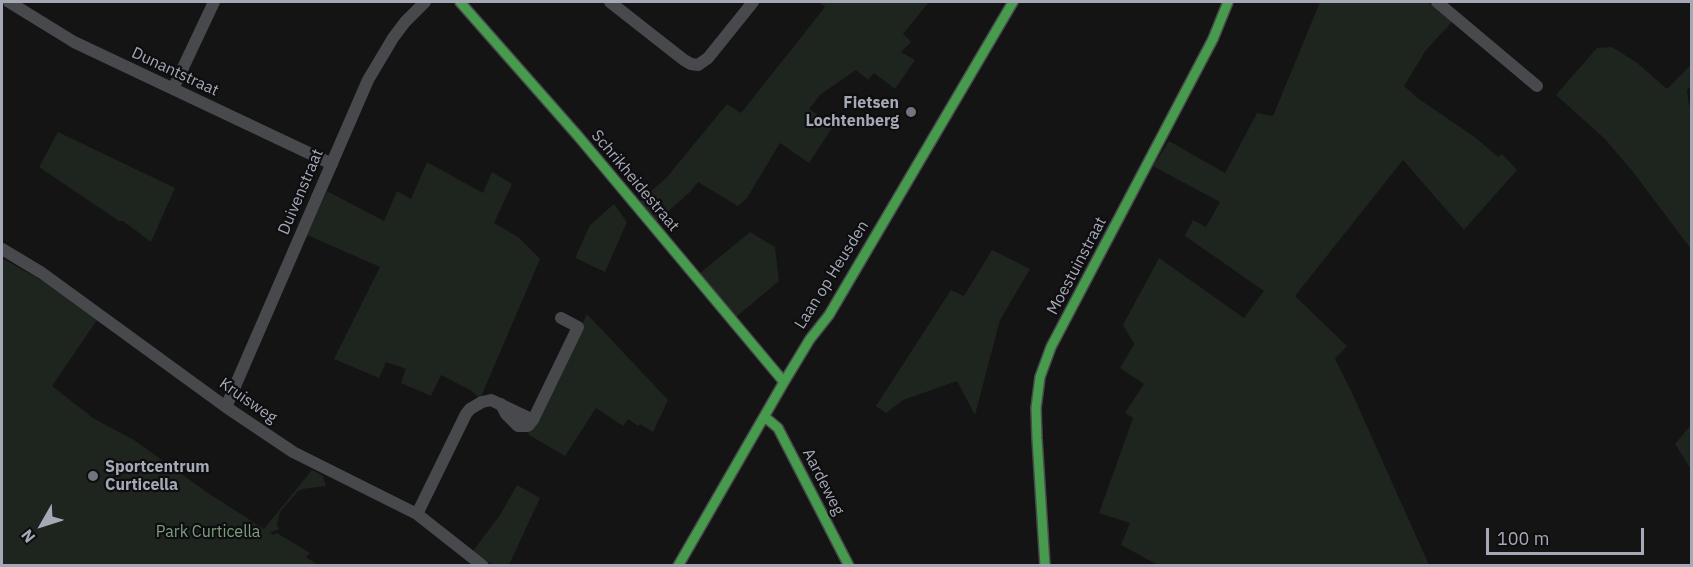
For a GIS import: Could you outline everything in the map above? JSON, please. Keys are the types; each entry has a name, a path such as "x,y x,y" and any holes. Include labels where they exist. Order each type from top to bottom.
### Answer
{"street":[{"name":"Dunantstraat","path":"9,2 74,42 332,164"},
{"path":"173,89 214,2"},
{"name":"Duivenstraat","path":"226,407 368,80 405,22 425,2"},
{"name":"Schrikheidestraat","path":"460,2 578,136 784,382"},
{"path":"610,2 684,60 698,65 708,58 753,2"},
{"name":"Laan op Heusden","path":"678,566 784,382 810,339 829,315 1013,2"},
{"name":"Moestuinstraat","path":"1046,566 1036,408 1040,377 1051,347 1213,39 1228,2"},
{"path":"1437,2 1537,86"},
{"name":"Kruisweg","path":"2,249 42,273 226,407 293,452 417,514 483,566"},
{"path":"417,514 466,414 475,405 491,400 533,420 578,327 561,318"},
{"name":"Aardeweg","path":"765,417 778,428 849,566"}],"green space":[{"path":"819,2 929,2 903,34 911,42 901,52 915,60 895,89 874,73 868,80 856,70 821,94 809,109 834,125 809,163 780,143 747,198 738,206 698,182 656,222 639,202 667,177 727,104 741,113 825,7"},
{"path":"1320,2 1428,2 1452,22 1426,50 1404,86 1476,138 1498,157 1502,154 1517,170 1464,230 1403,160 1295,296 1347,346 1335,359 1429,565 1158,565 1121,545 1130,523 1099,513 1133,418 1125,413 1144,384 1120,368 1134,344 1123,325 1159,258 1244,318 1264,291 1185,236 1193,220 1206,227 1220,202 1153,166 1169,141 1225,173 1257,113 1273,116"},
{"path":"1612,47 1636,62 1667,89 1691,65 1691,86 1687,90 1689,105 1692,106 1691,249 1605,139 1556,95 1597,48"},
{"path":"58,132 175,188 151,242 123,221 119,221 39,167"},
{"path":"427,162 483,193 492,172 512,184 494,223 518,237 540,259 480,399 472,391 441,375 431,396 401,383 406,369 386,362 379,378 334,359 380,267 307,235 327,191 384,221 397,191 411,199"},
{"path":"614,204 627,222 605,272 575,258 590,225"},
{"path":"750,232 775,247 779,281 736,317 699,274"},
{"path":"992,250 1030,269 1000,320 975,415 957,381 903,400 886,413 876,406 951,290 964,296"},
{"name":"Sportcentrum Curticella","path":"2,258 44,282 97,320 52,386 93,418 134,440 208,493 264,529 312,470 323,476 326,486 298,491 280,512 277,524 279,529 270,532 273,535 277,533 310,553 306,557 318,565 2,565"},
{"path":"587,314 668,400 653,432 628,419 623,426 596,408 565,456 529,435 528,432"},
{"path":"1691,425 1691,469 1675,444"},
{"path":"517,485 540,498 509,565 493,565 473,551 500,515"}],"cycle path":[{"path":"460,2 578,136 784,382"},
{"path":"678,566 784,382 810,339 829,315 1013,2"},
{"path":"1045,566 1036,408 1040,377 1051,347 1213,39 1228,2"},
{"path":"765,417 778,428 849,566"}],"place":[{"name":"Fietsen Lochtenberg","path":"911,112"},
{"name":"Sportcentrum Curticella","path":"93,476"}],"park label":[{"name":"Park Curticella","path":"208,532"}]}
